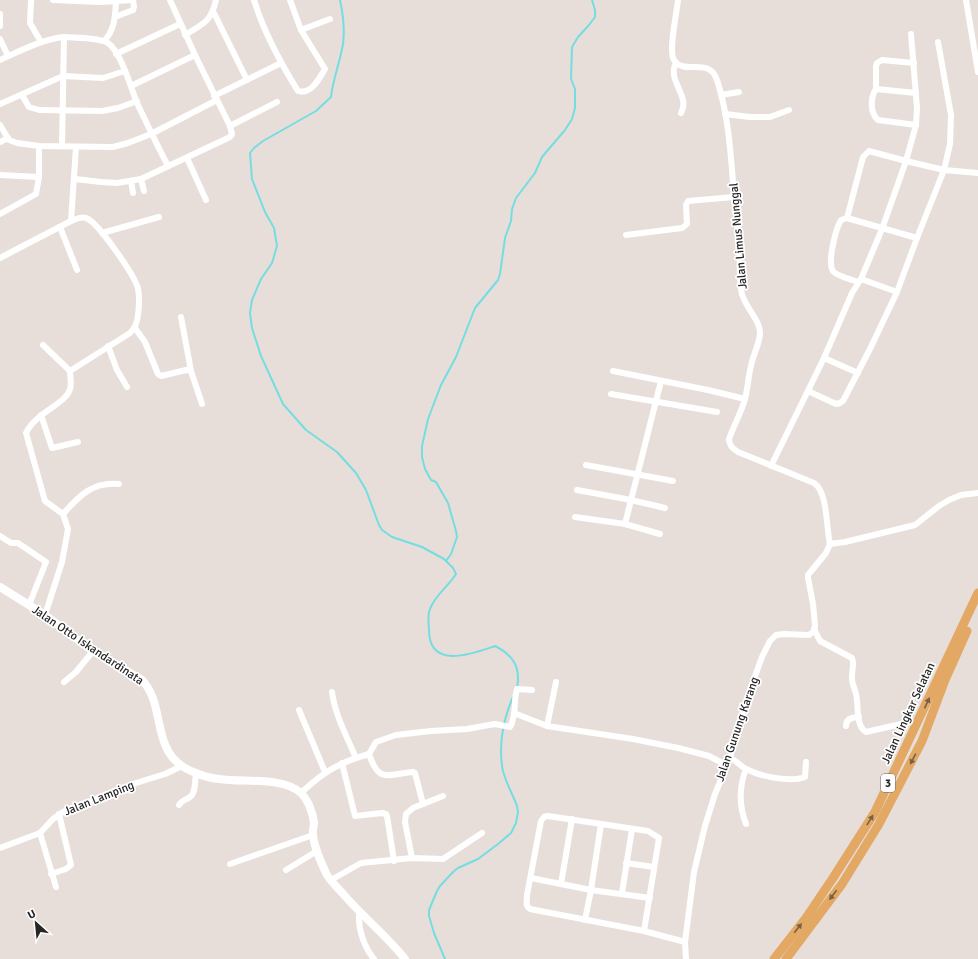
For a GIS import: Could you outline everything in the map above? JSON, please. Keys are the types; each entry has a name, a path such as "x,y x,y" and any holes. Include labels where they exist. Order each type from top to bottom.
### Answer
{"main road":[{"name":"Jalan Otto Iskandardinata","path":"0,587 45,615 93,651 137,676 147,685 154,700 164,743 172,758 182,766 218,779 283,784 301,793"},
{"name":"Jalan Lingkar Selatan","path":"774,959 806,918 875,812 978,593"},
{"name":"Jalan Lingkar Selatan","path":"786,959 842,884 879,824 922,741 945,680 978,608"},
{"path":"301,793 307,802 312,815 314,823 312,835 317,852 327,874 361,914 405,959"},
{"path":"833,878 842,884"}],"street":[{"path":"31,0 30,23 41,42"},
{"path":"54,0 116,2 133,0 133,10 115,17"},
{"path":"75,179 101,182 131,181 141,179 230,137 232,134 230,126 194,55 170,0"},
{"path":"185,35 207,20 213,11 216,0"},
{"path":"254,0 266,34 281,64 298,91 306,92 314,86 325,70 301,30 290,0"},
{"path":"678,0 671,52 676,63 674,67 675,80 684,104 681,113"},
{"path":"966,0 978,72"},
{"path":"104,41 110,33 115,17 116,2"},
{"path":"213,11 247,80"},
{"path":"0,14 0,26"},
{"path":"301,30 330,19"},
{"path":"116,54 180,24"},
{"path":"771,466 860,280 882,229 906,161 916,125 917,108 911,34"},
{"path":"62,146 64,37"},
{"path":"0,60 41,42 64,37 104,41 112,47 125,71 137,102 168,166"},
{"path":"0,39 8,56"},
{"path":"808,391 833,403 840,404 843,401 897,292 944,170 950,144 951,115 938,42"},
{"path":"131,86 194,55"},
{"path":"914,63 879,61 876,66 876,90 874,93 872,110 874,116 878,120 916,125"},
{"name":"Jalan Limus Nunggal","path":"676,63 687,66 706,67 711,70 715,76 721,95 729,140 739,238 743,297 760,331 751,365 745,399 729,438 731,445 733,449 758,462 814,484 820,488 823,497 830,544"},
{"path":"0,125 8,138 12,141 39,146 113,147 152,134 247,80 281,64"},
{"path":"0,104 63,76 103,78 125,71"},
{"path":"876,90 916,93"},
{"path":"721,95 739,92"},
{"path":"22,94 28,105 39,110 110,110 137,102"},
{"path":"230,126 277,102"},
{"path":"725,114 750,117 770,117 789,110"},
{"path":"0,142 8,138"},
{"path":"0,206 2,213 36,194 39,146"},
{"path":"71,221 76,146"},
{"path":"847,218 863,157 867,151 944,170 978,173"},
{"path":"187,158 206,200"},
{"path":"0,175 38,177"},
{"path":"141,179 144,191"},
{"path":"131,181 132,193"},
{"path":"626,235 682,228 686,224 686,205 688,201 734,197"},
{"path":"0,258 71,221 82,217 93,222 114,248 137,284 139,294 137,322 135,328 128,335 108,346 70,371"},
{"path":"102,233 159,217"},
{"path":"897,292 833,272 832,251 839,222 843,218 847,218 917,238"},
{"path":"60,227 77,270"},
{"path":"181,317 191,371 202,404"},
{"path":"135,328 145,342 158,374 163,375 186,370 191,371"},
{"path":"43,344 70,371 71,388 65,398 41,415 29,427 26,433 45,501 63,514 68,533 62,562 45,615"},
{"path":"108,346 117,370 127,387"},
{"path":"824,358 858,373"},
{"path":"613,371 745,399"},
{"path":"625,524 661,381"},
{"path":"611,394 656,403 717,412"},
{"path":"41,415 52,448 78,442"},
{"path":"586,465 673,481"},
{"path":"63,514 77,498 85,492 106,483 119,484"},
{"path":"577,490 665,508"},
{"path":"901,724 866,732 862,728 852,679 852,658 820,641 814,629 813,604 808,575 826,553 830,544 845,542 915,525 949,500 961,495 978,494"},
{"path":"575,517 625,524 660,534"},
{"path":"0,536 11,542 18,543 46,562 29,605"},
{"name":"Jalan Gunung Karang","path":"686,959 685,942 694,872 705,826 714,794 730,758 747,698 762,657 773,637 780,634 809,635 814,629"},
{"path":"64,682 76,672 93,651"},
{"path":"547,726 556,682"},
{"path":"424,804 415,773 381,775 375,769 369,754 372,746 377,741 396,735 467,729 495,724 507,727 511,725 517,689 532,690"},
{"path":"332,692 342,726 356,758"},
{"path":"299,710 325,772"},
{"path":"514,713 547,726 633,739 678,748 709,756 726,765"},
{"path":"846,726 846,723 849,720 859,717"},
{"path":"301,793 325,772 342,763 369,754"},
{"path":"730,758 734,759 746,769 767,776 792,779 803,778 806,775 806,762"},
{"path":"342,763 355,816 382,813 386,814 394,860"},
{"name":"Jalan Lamping","path":"0,848 40,833 59,814 136,783 165,774 182,766"},
{"path":"746,769 741,785 742,815 746,824"},
{"path":"180,804 182,801 190,798 193,794 196,772"},
{"path":"412,858 405,817 406,814 410,810 443,796"},
{"path":"51,874 66,869 71,865 59,814"},
{"path":"644,931 659,838 648,831 572,819 548,816 544,817 541,821 527,895 527,908 644,931 685,942"},
{"path":"562,884 572,819"},
{"path":"585,920 601,824"},
{"path":"622,893 632,829"},
{"path":"40,833 56,887"},
{"path":"331,880 361,863 412,858 443,859 482,833"},
{"path":"230,864 312,835"},
{"path":"286,870 317,852"},
{"path":"626,863 654,867"},
{"path":"531,878 591,890 650,898"},
{"path":"361,914 359,921 361,931 368,949 374,959"}],"waterway":[{"path":"340,0 344,38 331,97 316,111 263,141 250,153 252,179 265,212 274,228 277,246 272,263 261,279 252,300 250,313 252,328 261,356 283,404 306,430 337,452 356,473 366,490 382,530 392,537 422,547 444,559 453,568 456,574 435,599 429,611 428,617 431,642 436,650 444,655 453,656 464,655 495,646 507,653 514,662 518,674 517,688"},
{"path":"446,561 451,554 457,537 448,503 436,482 431,480 425,469 422,457 422,446 428,419 441,385 456,357 475,308 498,280 505,238 511,221 512,209 516,198 535,173 542,157 565,130 572,119 575,108 575,89 571,79 572,47 578,37 595,17 595,10 592,0"},
{"path":"445,959 434,933 429,916 429,910 437,891 458,868 478,859 511,833 516,823 518,812 517,806 504,775 501,752 502,733 513,697"}]}
